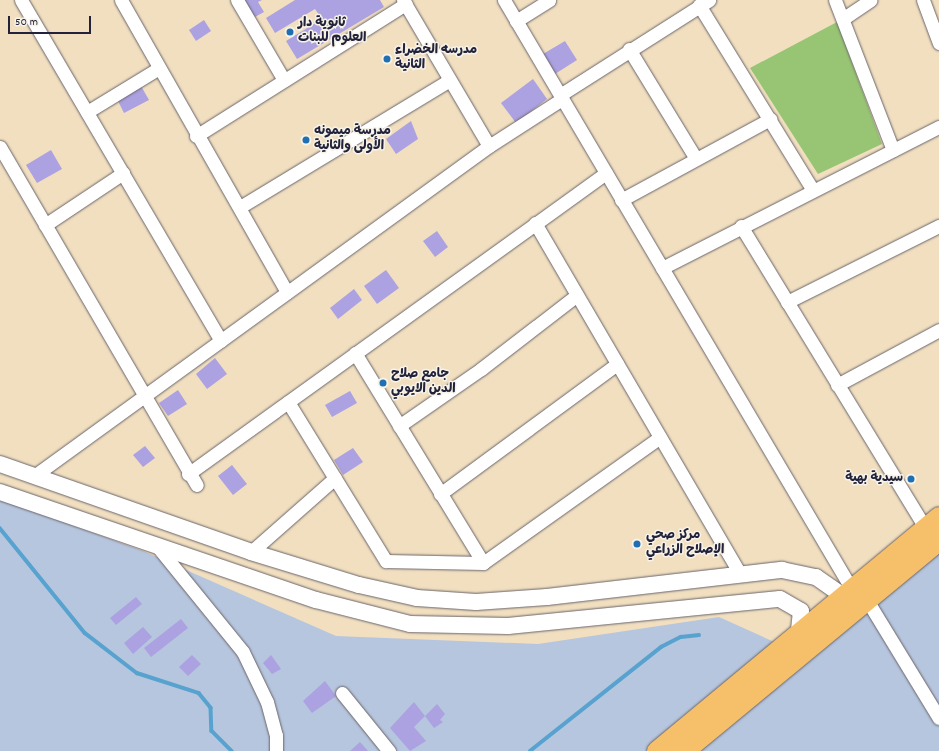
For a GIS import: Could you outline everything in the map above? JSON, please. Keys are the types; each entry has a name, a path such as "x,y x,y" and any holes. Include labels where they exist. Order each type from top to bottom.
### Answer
{"main road":[{"path":"657,751 799,631 853,593 934,528"},
{"path":"683,751 853,593"}],"street":[{"path":"21,0 221,341"},
{"path":"121,0 196,136 240,207 287,292"},
{"path":"237,0 284,80"},
{"path":"504,0 853,593 937,713"},
{"path":"516,21 549,0"},
{"path":"835,0 844,18 893,150"},
{"path":"844,18 871,0"},
{"path":"923,0 939,43"},
{"path":"196,136 404,2 489,146"},
{"path":"34,476 489,146 695,4 770,119 813,190"},
{"path":"629,49 695,157"},
{"path":"87,112 159,68"},
{"path":"240,207 450,80"},
{"path":"621,200 695,157 770,119"},
{"path":"662,268 741,226 939,127"},
{"path":"0,147 188,474 197,486"},
{"path":"45,225 123,173"},
{"path":"188,474 606,173"},
{"path":"535,223 740,574"},
{"path":"741,226 837,385 934,528"},
{"path":"787,302 939,226"},
{"path":"398,426 480,369 577,294"},
{"path":"837,385 939,330"},
{"path":"355,353 398,426 483,563"},
{"path":"440,494 617,364"},
{"path":"288,402 386,561 483,563 660,437"},
{"path":"0,464 250,552 389,593 454,601 547,596 740,574 799,572 816,577 853,593"},
{"path":"250,552 335,478"},
{"path":"50,508 64,487"},
{"path":"0,492 316,600 410,624 508,626 776,599 788,601 801,611 799,631"},
{"path":"157,546 243,652 267,702 276,735 276,751"},
{"path":"342,693 389,751"}],"shaded area":[{"path":"0,499 143,551 336,636 538,644 719,617 803,655 939,545 939,751 0,751"}],"green space":[{"path":"837,22 882,144 818,174 750,68"}],"building":[{"path":"240,0 262,0 258,2 264,12 251,19"},
{"path":"295,0 380,0 384,7 297,59 286,41 322,19 315,9 275,33 266,18"},
{"path":"204,20 211,31 196,41 189,30"},
{"path":"565,41 577,60 555,74 543,54"},
{"path":"533,79 547,99 516,123 501,103"},
{"path":"141,86 149,100 124,113 117,99"},
{"path":"411,121 418,139 396,154 386,139"},
{"path":"51,150 62,169 37,183 26,165"},
{"path":"437,231 448,247 435,257 423,241"},
{"path":"386,270 399,288 377,304 364,286"},
{"path":"354,289 362,300 338,319 330,308"},
{"path":"215,358 227,374 207,389 196,374"},
{"path":"178,390 187,404 168,416 159,403"},
{"path":"350,391 357,403 332,417 325,405"},
{"path":"145,446 155,458 143,467 133,455"},
{"path":"353,448 363,462 343,475 334,460"},
{"path":"232,465 247,484 233,495 218,476"},
{"path":"136,597 142,604 116,625 110,618"},
{"path":"181,619 188,628 151,657 144,648"},
{"path":"143,627 152,637 133,654 124,643"},
{"path":"192,655 201,664 188,676 179,667"},
{"path":"271,655 281,669 272,674 263,663"},
{"path":"325,681 336,696 312,713 303,701"},
{"path":"414,702 425,716 414,727 426,741 410,751 390,728"},
{"path":"437,704 445,714 440,720 443,722 434,728 425,716"},
{"path":"360,742 368,751 350,751"}],"waterway":[{"path":"0,528 85,633 137,673 199,693 211,708 212,731 232,751"},
{"path":"530,751 661,647 681,637 699,635"}],"place":[{"name":"ثانوية دار العلوم للبنات","path":"290,32"},
{"name":"مدرسه الخضراء الثانية","path":"387,59"},
{"name":"مدرسة ميمونه الأولى والثانية","path":"306,140"},
{"name":"جامع صلاح الدين الايوبي","path":"383,383"},
{"name":"سيدية بهية","path":"911,479"},
{"name":"مركز صحي الإصلاح الزراعي","path":"637,544"}]}
